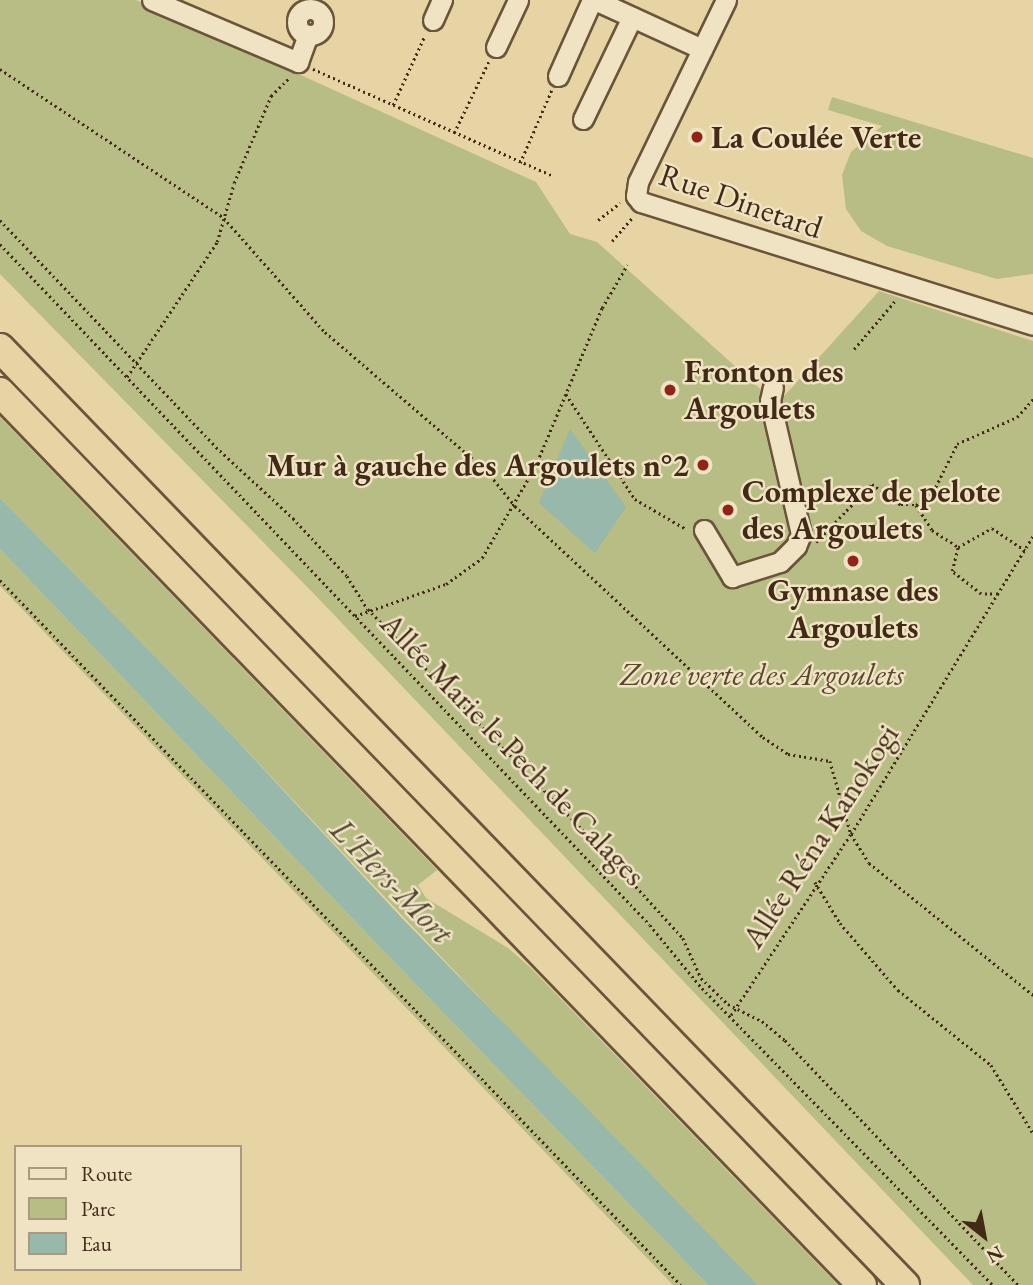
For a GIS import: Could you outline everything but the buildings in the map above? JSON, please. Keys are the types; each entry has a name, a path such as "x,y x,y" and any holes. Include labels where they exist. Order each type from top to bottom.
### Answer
{"highway":[{"path":"0,348 905,1285"},
{"path":"0,392 862,1285"}],"street":[{"path":"152,0 298,62 308,35 322,26 317,5"},
{"path":"433,20 442,0"},
{"path":"496,47 519,0"},
{"path":"558,76 593,0 702,49"},
{"name":"Rue Dinetard","path":"726,0 638,182 639,199 764,244 909,285 1033,325"},
{"path":"583,118 632,17"},
{"path":"704,530 732,577 780,562 801,534 770,401 773,387"}],"path":[{"path":"393,105 433,20"},
{"path":"454,133 496,47"},
{"path":"127,377 206,262 271,96 284,86 298,62 553,176"},
{"path":"0,69 224,218 326,332 486,471 515,506 763,737 788,754 830,761 851,834 869,863 1033,995"},
{"path":"520,163 558,76"},
{"path":"598,219 639,199"},
{"path":"612,241 639,199"},
{"path":"0,220 136,364 302,528 347,576 368,609 610,858 683,938 701,978 737,1008 785,1040 1018,1285"},
{"name":"Allée Marie le Pech de Calages","path":"0,244 355,616 730,1016 993,1285"},
{"path":"355,616 461,577 495,541 515,506 627,265"},
{"path":"853,349 909,285"},
{"path":"566,394 635,499 693,532 704,530"},
{"path":"801,534 817,543 872,484 901,505 916,505 928,499 957,444 1017,417 1033,398"},
{"path":"916,505 932,530 958,547"},
{"path":"998,594 981,594 951,571 958,547 992,528 1025,551"},
{"name":"Allée Réna Kanokogi","path":"730,1016 815,882 851,834 1033,536"},
{"path":"0,580 681,1285"},
{"path":"815,882 840,923 898,990 991,1065 1033,1133"}],"green space":[{"name":"Zone verte des Argoulets","path":"0,0 136,0 536,182 570,234 597,242 777,404 879,291 1033,341 1033,1285 973,1285 317,597 0,274"},
{"path":"832,97 1033,158 1033,274 997,279 887,246 861,231 846,209 842,175 851,152 882,126 828,110"},
{"path":"0,417 437,870 418,885 426,898 508,948 531,968 838,1285 758,1285 580,1104 230,733 0,498"},
{"path":"0,549 397,965 708,1285 673,1285 0,586"}],"water":[{"path":"570,429 626,507 595,553 539,503"},
{"path":"0,498 230,733 401,917 758,1285 708,1285 397,965 0,549"}],"place":[{"name":"La Coulée Verte","path":"697,137"},
{"name":"Fronton des Argoulets","path":"670,390"},
{"name":"Mur à gauche des Argoulets n°2","path":"703,465"},
{"name":"Complexe de pelote des Argoulets","path":"728,510"},
{"name":"Gymnase des Argoulets","path":"853,561"}],"water label":[{"name":"L'Hers-Mort","path":"392,881"}]}
